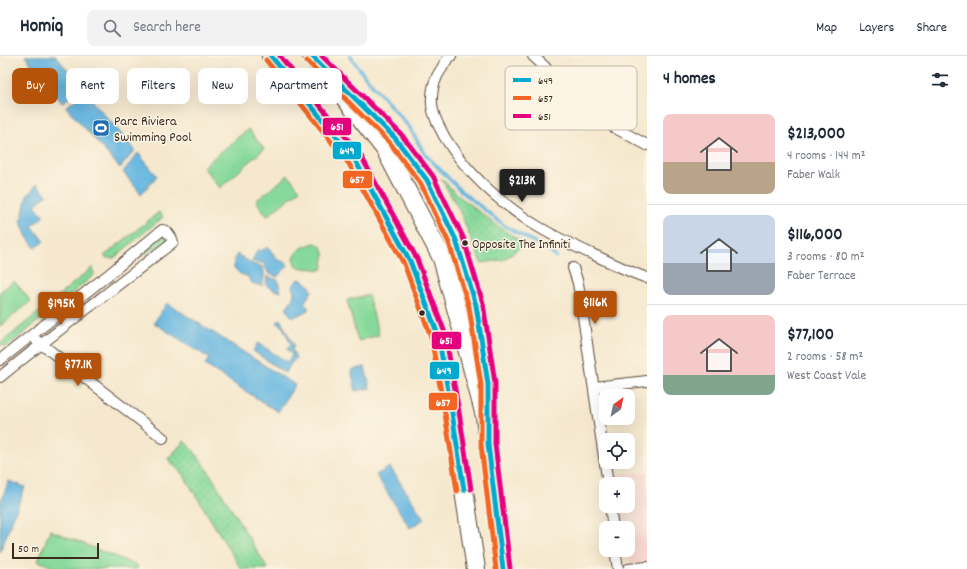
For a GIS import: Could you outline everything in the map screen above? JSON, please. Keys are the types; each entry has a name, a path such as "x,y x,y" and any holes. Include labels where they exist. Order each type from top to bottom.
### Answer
{"highway":[{"path":"271,56 355,160 410,261 438,335 452,413 476,569"},
{"path":"312,56 385,149 442,258 485,416 503,569"}],"street":[{"path":"451,56 436,75 432,89 432,106 436,123 463,164 483,185 506,205 530,222 564,241 647,278"},
{"path":"533,56 544,66"},
{"path":"619,130 647,145"},
{"path":"0,360 108,275 162,230 164,230 173,240 173,242 0,377"},
{"path":"573,268 578,282 607,477"},
{"path":"108,275 117,286"},
{"path":"30,336 163,438"},
{"path":"594,387 647,381"},
{"path":"616,557 618,569"},
{"path":"628,569 647,567"}],"shaded area":[{"path":"647,472 647,563 630,565 629,557 635,557 635,521 623,521 622,513 635,513 635,477 615,477 615,475"}],"green space":[{"path":"248,129 264,149 220,188 203,167"},
{"path":"288,175 300,190 267,216 256,201"},
{"path":"441,178 460,197 499,227 525,244 503,260 481,263 459,210"},
{"path":"159,212 163,217 114,258 107,258 104,256"},
{"path":"164,235 169,239 166,243 141,256 140,254"},
{"path":"314,243 323,250 324,257 322,270 296,267 294,257 298,251"},
{"path":"93,267 94,275 7,347 0,344"},
{"path":"14,281 31,301 0,326 0,292"},
{"path":"368,295 379,335 358,341 347,300"},
{"path":"184,441 193,450 207,469 268,569 241,569 184,476 168,459"},
{"path":"50,530 138,566 137,569 58,569 38,561"}],"water":[{"path":"25,56 56,56 66,68 66,100 62,103 58,98 58,68 34,68"},
{"name":"Parc Riviera Swimming Pool","path":"70,104 95,104 135,150 120,168 66,107"},
{"path":"138,153 157,176 141,194 123,172"},
{"path":"37,184 47,195 35,205 44,216 32,226 44,241 35,248 27,237 21,222 27,196"},
{"path":"268,247 278,260 287,263 287,267 277,277 268,273 264,264 252,261 258,249 261,251"},
{"path":"237,254 253,264 263,267 264,277 262,286 252,283 247,276 240,274 234,268 234,260"},
{"path":"267,276 278,280 281,292 266,285"},
{"path":"298,279 307,283 312,291 304,303 308,307 308,310 294,317 291,316 286,308 293,298 293,286"},
{"path":"167,303 295,385 278,412 205,365 209,358 154,323"},
{"path":"280,319 294,345 292,349 296,358 285,373 253,351 258,343 287,362 292,355 287,349 291,344 283,327 277,323"},
{"path":"365,367 370,388 356,391 351,370"},
{"path":"390,467 424,519 410,528 376,475"},
{"path":"9,481 25,487 0,552 0,503"}],"waterway":[{"path":"350,56 364,75 410,128 424,153 461,191 505,226 550,251 556,257"}],"transit line":[{"name":"649","path":"271,56 355,160 410,261 438,335 464,490"},
{"name":"651","path":"280,56 361,156 417,259 445,333 471,489"},
{"name":"649","path":"312,56 395,138 427,180 456,240 476,305 488,384 488,444 503,569"},
{"name":"651","path":"322,56 401,134 433,176 463,237 483,303 495,383 495,444 510,568"},
{"name":"657","path":"266,60 349,164 404,264 431,337 457,491"},
{"name":"657","path":"307,61 390,143 421,184 449,243 469,307 481,385 481,445 496,569"}],"place":[{"name":"Parc Riviera Swimming Pool","path":"101,128"},
{"name":"Opposite The Infiniti","path":"465,243"}]}
